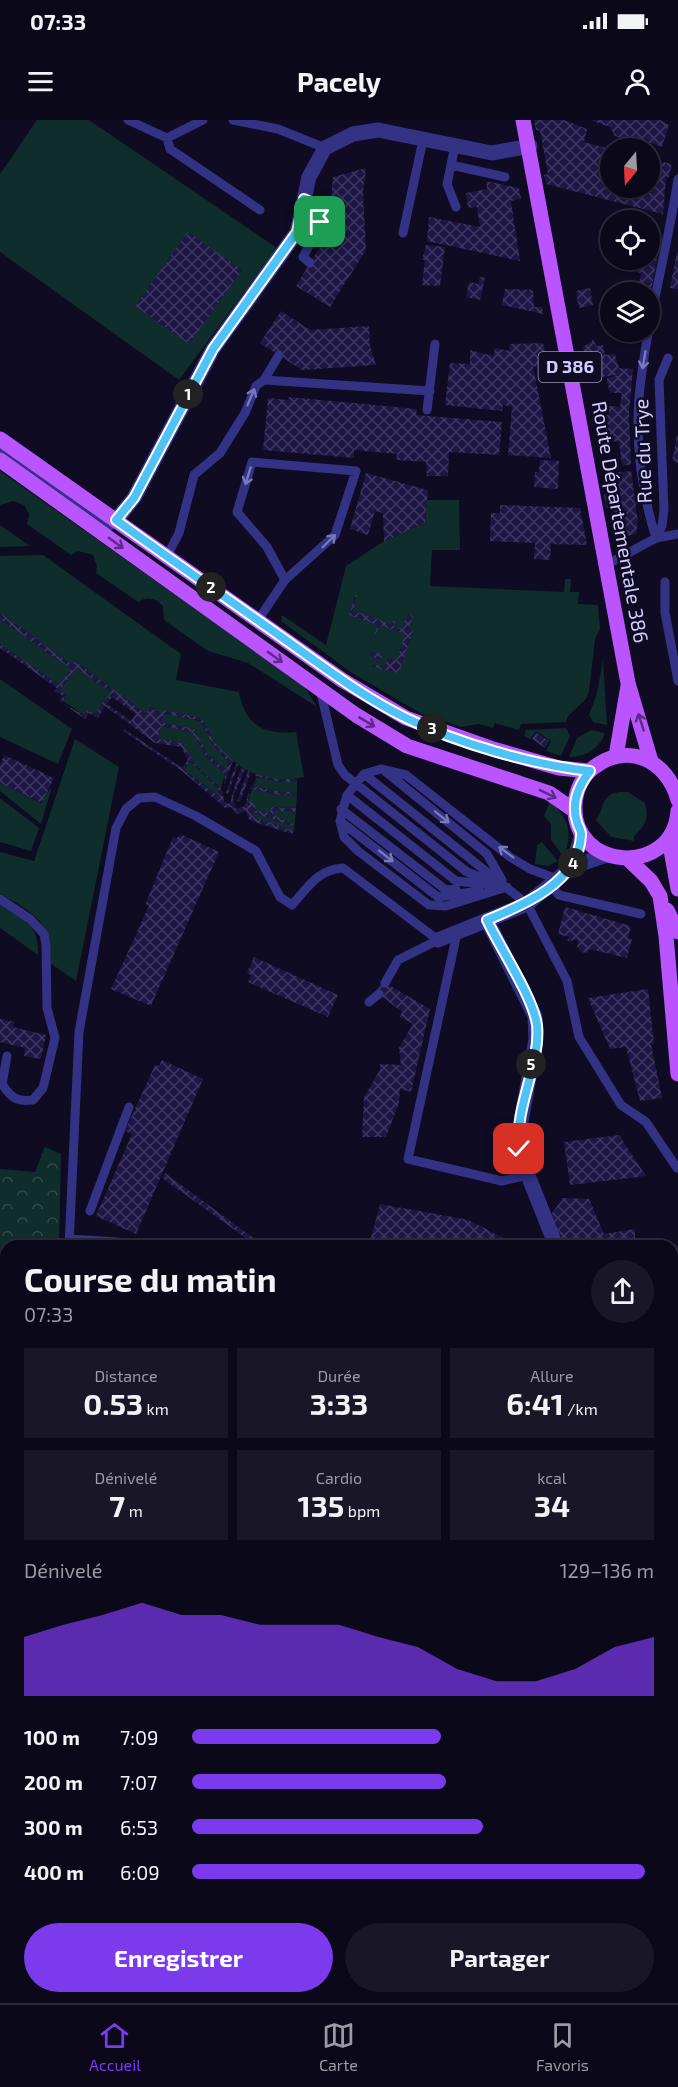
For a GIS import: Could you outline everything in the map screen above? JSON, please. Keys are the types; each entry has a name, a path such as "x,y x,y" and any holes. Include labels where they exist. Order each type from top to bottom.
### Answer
{"main road":[{"name":"Route Départementale 386","path":"523,120 530,146 628,683 651,761"},
{"path":"0,439 342,680 405,718 443,733 516,756 560,768 590,771"},
{"path":"0,460 356,716 407,746 549,793 575,811"},
{"name":"Route Départementale 386","path":"616,756 628,683"},
{"path":"671,835 660,848 645,856 628,859 607,855 592,846 582,834 575,811 576,796 581,782 590,771 616,756 634,756 651,761 664,771 674,786 678,800"},
{"path":"678,811 671,835 678,889"},
{"path":"628,859 651,881 678,932"},
{"path":"660,896 678,1074"}],"street":[{"path":"0,456 21,465 107,524 116,520 134,498 213,349 297,232 309,177 325,148 353,134 379,125 423,140 492,153 530,146"},
{"path":"572,867 582,834"},
{"path":"438,940 527,904 572,867 607,855"},
{"path":"487,920 530,1003 537,1027 518,1138 528,1175 554,1240"}],"lane":[{"path":"128,120 167,138 170,149 260,210"},
{"path":"167,138 203,120"},
{"path":"233,120 278,129 325,148"},
{"path":"403,233 423,140"},
{"path":"455,146 447,184 456,207"},
{"path":"451,165 505,177"},
{"name":"Rue du Trye","path":"656,538 646,499 639,441 639,399 678,179"},
{"path":"304,199 315,205 322,213 317,231 303,257 310,263"},
{"path":"427,410 435,344"},
{"path":"167,556 179,533 194,475 220,453 244,412 255,386 264,380 279,355"},
{"name":"Rue du Trye","path":"656,538 662,526 664,510 659,380 668,358"},
{"path":"264,380 430,391"},
{"path":"258,620 285,580 336,535 356,471 252,462 237,512 267,548 285,580"},
{"path":"606,565 656,538 678,534"},
{"path":"666,582 665,613 677,665 678,681"},
{"path":"320,689 338,765 354,783 467,872 507,887"},
{"path":"381,769 487,854 507,887"},
{"path":"507,887 438,897 340,821 346,795 364,774 381,769 406,775 510,856 554,882 559,895 641,914"},
{"path":"364,774 527,904 567,981 579,1037 621,1105 646,1122 677,1168"},
{"path":"346,795 456,881 507,887"},
{"path":"69,1240 79,1032 116,828 126,809 139,798 155,798 196,816 256,852 280,897 292,905 318,876 328,869 344,868 438,940 398,960 385,983"},
{"path":"341,809 446,890 507,887"},
{"path":"0,899 30,919 44,934 46,945 47,1008 55,1038 43,1088 33,1100 21,1102 9,1095 2,1084 7,1056"},
{"path":"457,933 408,1159 502,1181 528,1175"},
{"path":"369,1002 379,994"},
{"path":"90,1211 129,1107"}],"green space":[{"path":"37,120 89,120 277,248 179,380 0,252 0,174"},
{"path":"0,471 304,686 317,707 248,663 208,651 164,620 163,606 157,601 148,599 138,602 96,573 97,566 93,555 78,551 71,555 27,524 29,514 24,505 13,501 0,505"},
{"path":"427,500 459,500 460,550 432,550 430,586 564,592 565,579 571,579 570,592 579,592 578,604 598,605 600,629 595,639 589,691 586,699 568,716 566,722 521,724 519,730 495,723 493,728 479,724 461,727 420,713 352,673 281,621 282,615 326,645 346,566 384,541 425,523"},
{"path":"0,525 30,546 0,547"},
{"path":"43,555 181,654 176,680 239,692 246,713 258,726 274,732 296,732 304,777 271,778 242,767 218,746 202,718 163,711 161,714 151,707 146,714 75,661 72,665 0,613 0,556"},
{"path":"0,619 71,669 59,685 0,644"},
{"path":"603,660 607,725 593,722 589,715 597,693"},
{"path":"76,668 111,692 95,714 88,710 84,715 63,701 67,695 60,690"},
{"path":"0,679 72,729 58,764 0,737"},
{"path":"164,714 201,721 212,744 229,762 226,770 208,755 194,730 161,722"},
{"path":"161,726 192,732 207,758 225,774 221,788 198,768 182,743 158,739"},
{"path":"566,728 570,736 561,756 546,751 551,741 536,731 530,739 524,736 526,730"},
{"path":"591,730 605,733 600,743 586,754 569,757 577,738"},
{"path":"75,739 119,767 76,981 50,963 49,938 38,920 22,906 0,894 0,852 34,861"},
{"path":"190,761 218,789 220,797 184,770"},
{"path":"257,777 281,782 297,782 297,792 281,792 253,786"},
{"path":"0,783 41,803 52,786 41,824 0,791"},
{"path":"252,789 280,795 297,794 296,808 271,807 270,813 255,810 248,801"},
{"path":"619,792 628,792 645,803 646,821 634,836 634,841 611,837 596,820 606,799"},
{"path":"0,798 39,828 31,851 0,842"},
{"path":"550,801 565,819 569,833 567,848 563,856 551,840 551,824 544,816"},
{"path":"274,811 296,811 294,831 253,817 251,812 292,826 293,824 273,815"},
{"path":"542,842 558,861 548,866 535,864 537,845"},
{"path":"0,904 22,918 33,929 38,945 38,955 0,928"},
{"path":"45,1147 61,1154 59,1240 0,1240 0,1169 35,1172"}],"building":[{"path":"534,120 564,120 587,129 584,142 600,146 600,198 546,184 544,175 548,174 540,131 536,130"},
{"path":"590,120 660,120 669,125 662,147 660,146 660,138 621,138 615,136 610,127"},
{"path":"660,161 672,164 669,177 666,177 663,214 660,213 660,210 647,210 601,198 660,198"},
{"path":"366,168 363,192 366,250 330,307 296,286 328,234 333,177"},
{"path":"486,181 519,188 521,199 511,201 520,261 427,241 429,217 480,227 477,207 468,208 466,193 487,189"},
{"path":"188,232 242,270 189,344 135,306"},
{"path":"426,245 445,247 440,286 422,285 425,260 422,260"},
{"path":"678,253 678,289 670,288"},
{"path":"655,270 653,282 639,282 641,273 631,271"},
{"path":"480,277 485,277 480,300 466,297 469,282 478,284"},
{"path":"590,288 593,305 579,308 576,291"},
{"path":"505,289 533,290 534,307 542,307 543,314 502,305"},
{"path":"281,311 310,330 369,326 370,346 376,365 302,370 260,343"},
{"path":"593,340 597,346 603,345 605,355 615,354 619,368 633,369 629,414 631,465 622,465 619,442 611,441 610,434 599,433 599,415 609,415 609,406 620,407 622,393 610,393 607,382 607,378 619,375 590,378 583,347"},
{"path":"543,343 547,361 552,360 554,371 533,366 551,458 508,455 512,407 503,405 502,411 445,405 450,363 470,364 470,350 493,356 495,348 509,351 510,344"},
{"path":"289,397 417,409 416,415 502,422 499,455 449,452 448,476 427,476 426,462 396,460 397,454 354,450 354,458 263,450 268,398 288,400"},
{"path":"678,436 678,463 672,461"},
{"path":"540,460 559,461 558,489 534,487 535,472 539,472"},
{"path":"631,471 638,521 636,534 626,536 625,533 620,533 618,522 615,523 613,507 606,508 604,494 611,493 609,473"},
{"path":"366,473 428,490 425,523 384,541 383,513 375,511 368,535 350,529"},
{"path":"500,505 580,508 587,545 551,544 550,560 534,559 535,543 490,541 491,513 500,513"},
{"path":"355,595 357,596 353,611 361,614 363,611 366,612 365,615 391,624 392,621 395,622 393,626 403,629 407,614 413,616 409,628 413,630 399,673 372,667 373,664 384,667 388,658 397,660 405,634 380,625 374,638 377,625 349,615"},
{"path":"0,613 72,665 75,661 146,714 150,707 161,714 163,710 202,718 214,742 233,761 224,784 225,774 207,758 192,732 161,726 158,739 182,743 198,768 222,789 224,801 227,804 231,803 239,773 242,768 245,769 233,798 236,809 245,806 249,791 248,801 256,804 255,810 270,813 271,807 296,808 296,811 274,811 273,815 294,824 292,826 251,812 253,817 294,831 292,834 249,820 246,810 238,814 231,807 225,808 182,771 123,731 124,729 182,768 188,760 181,747 155,743 105,706 98,718 89,713 85,719 59,701 63,696 55,691 57,688 0,648 0,644 59,685 71,669 0,619","holes":["76,668 111,692 95,714 88,710 84,715 62,703 67,695 60,690","112,697 136,714 131,721 107,704","164,714 201,721 212,744 229,762 226,770 208,755 194,729 161,722","190,761 218,789 220,797 184,770"]},
{"path":"371,652 383,654 381,660 369,656"},
{"path":"536,732 549,741 545,748 532,739"},
{"path":"4,755 54,778 42,803 0,783 0,765"},
{"path":"236,764 238,765 228,794 226,793"},
{"path":"248,771 251,772 240,802 237,801"},
{"path":"256,774 277,779 297,779 297,782 281,782 255,776"},
{"path":"251,786 281,792 297,792 297,794 280,795 250,789"},
{"path":"180,834 219,852 151,1006 111,989 149,906 145,905 173,837 177,838"},
{"path":"565,907 631,926 628,938 632,939 627,958 589,949 588,953 581,952 577,946 578,940 567,941 569,937 558,934"},
{"path":"254,957 338,995 328,1017 248,982 251,975 247,973"},
{"path":"382,981 430,1009 411,1092 400,1089 399,1103 386,1137 362,1137 364,1097 380,1070 380,1064 401,1065 399,1048 413,1024 400,1017 402,1012 376,992"},
{"path":"648,989 654,1044 651,1044 662,1098 640,1101 626,1047 610,1049 588,998"},
{"path":"0,1019 14,1022 13,1027 46,1035 41,1059 24,1056 25,1048 0,1042"},
{"path":"162,1060 203,1079 136,1234 96,1216 132,1134 125,1131 155,1065 159,1066"},
{"path":"619,1135 646,1176 570,1185 564,1142"},
{"path":"165,1173 257,1240 249,1240 162,1178"},
{"path":"563,1198 589,1199 604,1234 635,1229 635,1240 563,1240 550,1216"},
{"path":"380,1204 469,1220 507,1240 370,1240"}],"route":[{"path":"320,222 322,213 320,208 304,199 297,232 213,349 134,498 116,520 342,680 405,718 443,733 516,756 560,768 590,771 581,782 576,796 575,811 582,834 572,867 527,904 487,920 530,1003 537,1027 519,1123 519,1149"}]}
